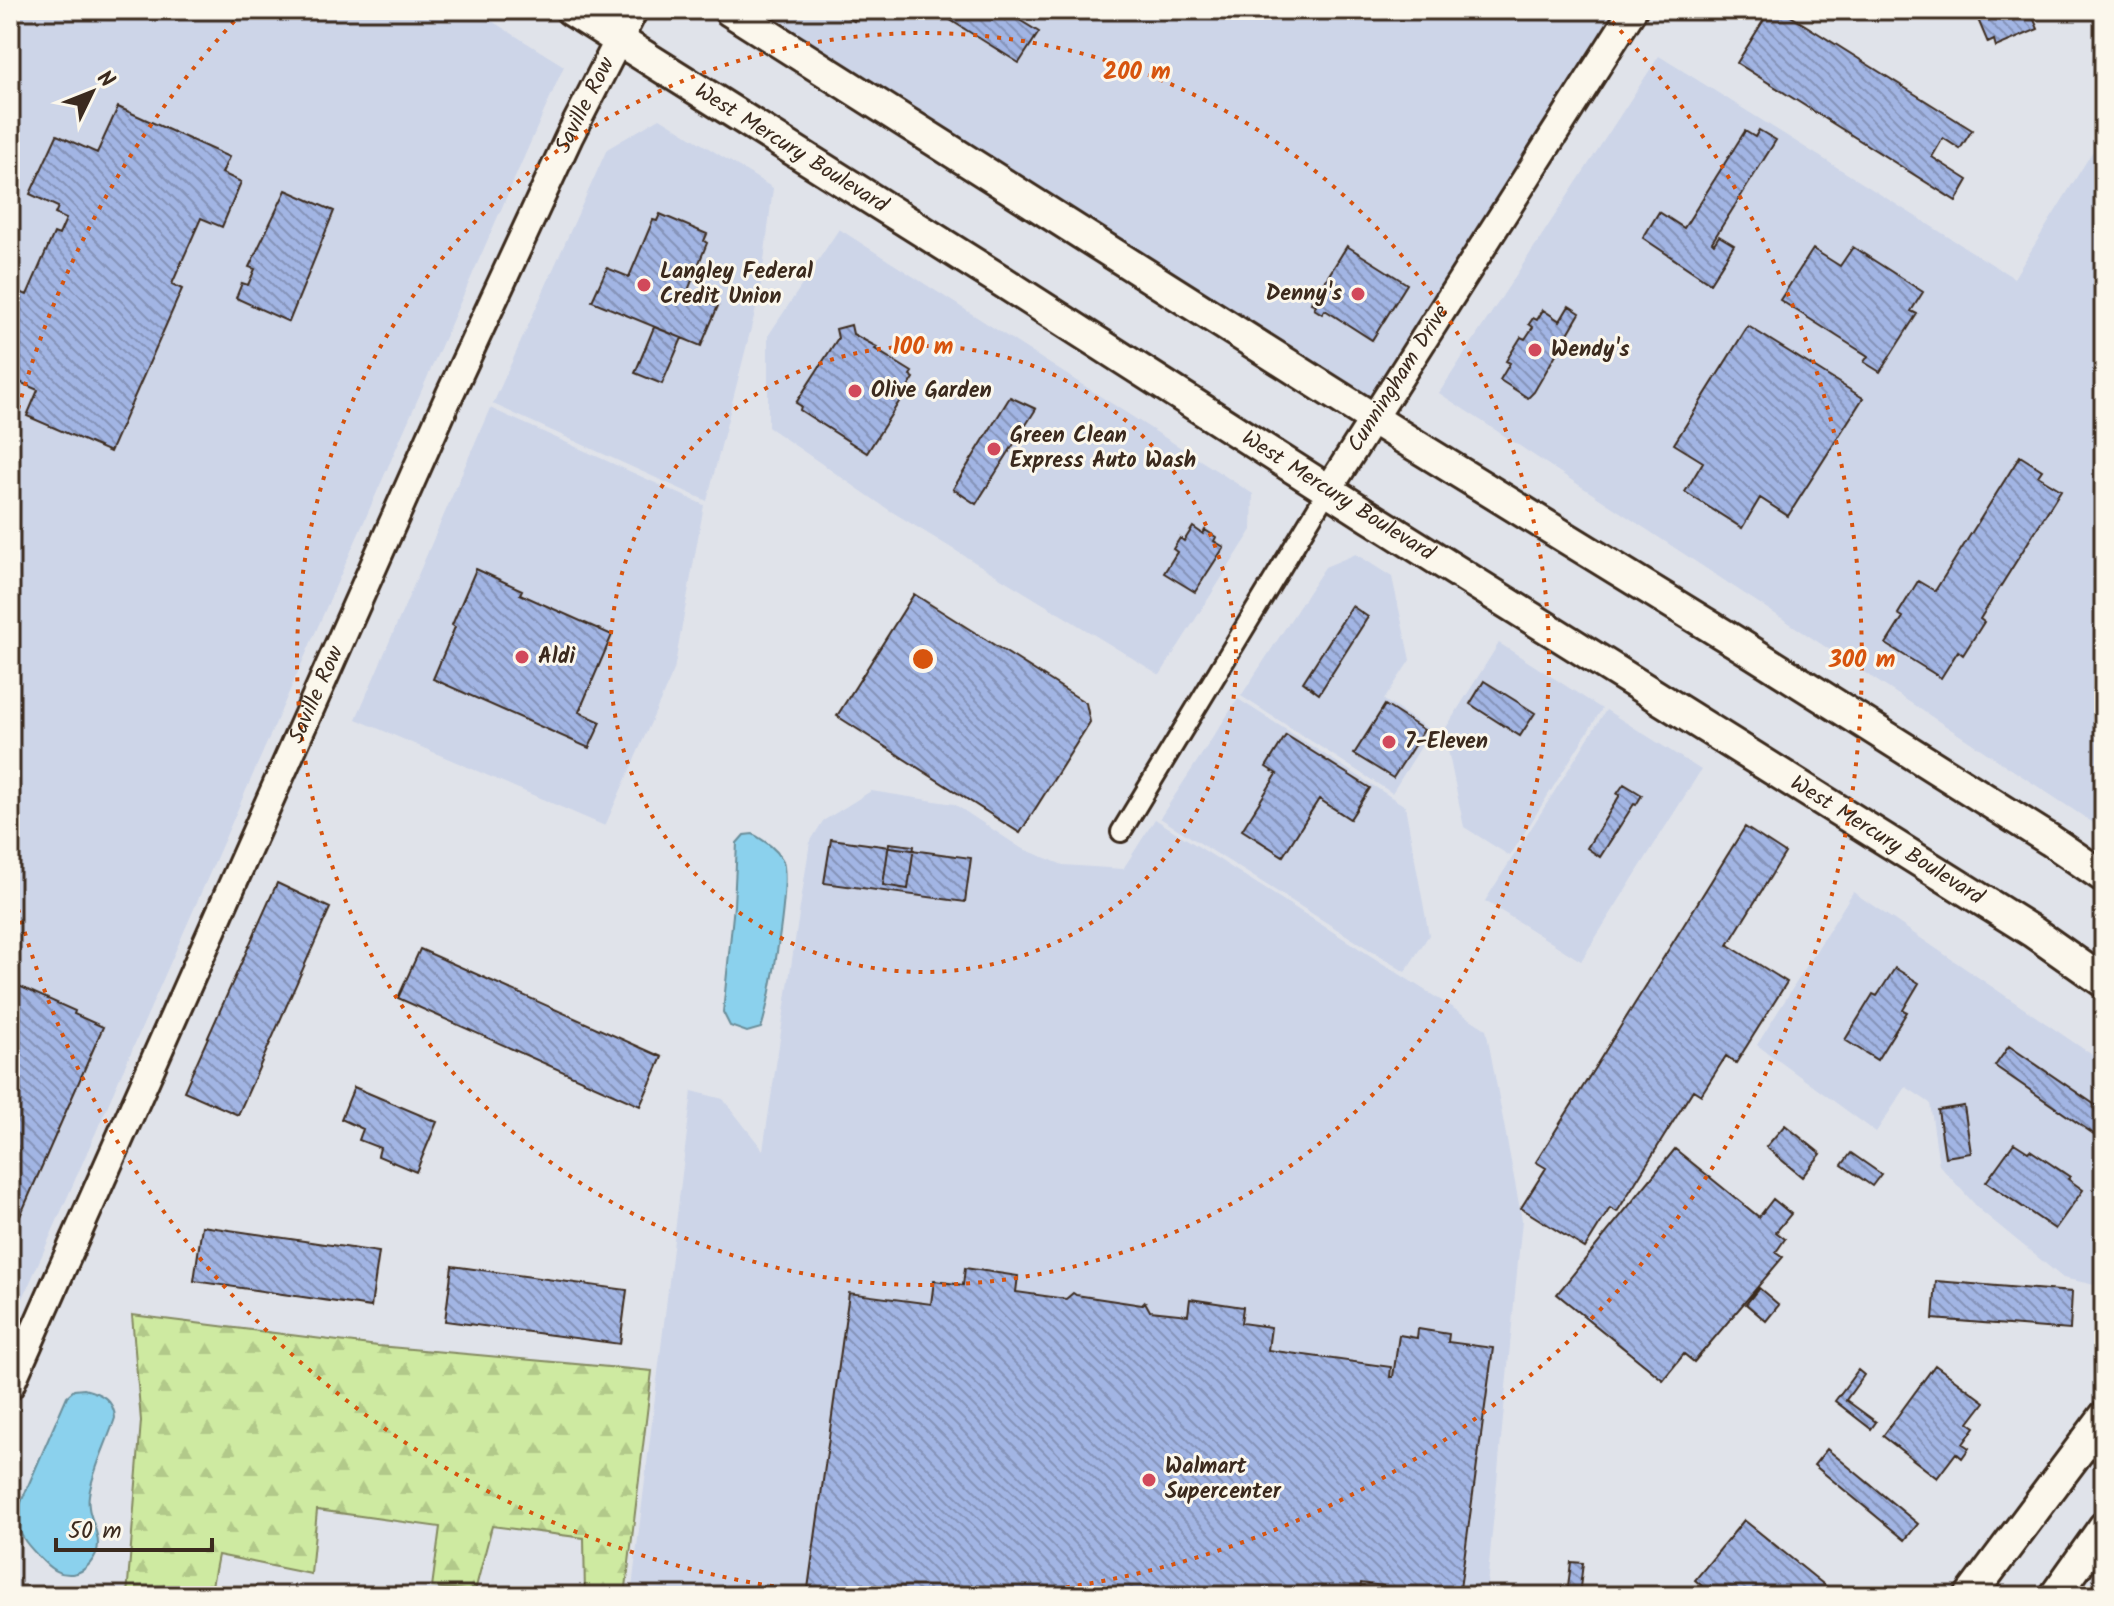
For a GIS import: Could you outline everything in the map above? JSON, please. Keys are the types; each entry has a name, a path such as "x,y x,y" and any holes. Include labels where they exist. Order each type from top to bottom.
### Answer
{"main road":[{"name":"West Mercury Boulevard","path":"571,10 2033,932 2104,982"},
{"path":"729,10 1374,419 2050,840 2104,877"},
{"path":"1970,1596 2104,1417"},
{"path":"1994,1596 2038,1535 2065,1468"},
{"path":"2055,1596 2104,1527"},
{"path":"2076,1565 2104,1537"}],"street":[{"name":"Saville Row","path":"10,1386 449,396 569,137 634,10"},
{"name":"Cunningham Drive","path":"1121,832 1328,490 1633,10"}],"shaded area":[{"path":"10,10 474,10 564,66 10,1328"},
{"path":"733,10 1636,10 1378,416"},
{"path":"1659,56 2014,278 2104,133 2104,830 1439,393"},
{"path":"660,118 773,188 760,293 707,501 493,404 607,149"},
{"path":"839,229 1253,494 1252,530 1160,675 889,510 768,427 768,336"},
{"path":"490,408 704,505 674,670 605,826 356,719"},
{"path":"1356,554 1392,577 1410,660 1384,700 1431,731 1392,793 1241,696 1325,567"},
{"path":"1499,643 1602,709 1510,856 1464,827 1444,731"},
{"path":"1238,699 1405,806 1429,935 1405,972 1160,818"},
{"path":"1606,710 1701,770 1581,961 1485,901"},
{"path":"871,791 954,804 1021,848 1063,865 1123,869 1155,819 1486,1029 1522,1220 1486,1596 631,1596 692,1091 723,1099 763,1150 810,842 823,821"},
{"path":"1853,892 2104,1063 2104,1287 2063,1278 1980,1210 1939,1165 1930,1103 1906,1087 1876,1132 1757,1045"}],"green space":[{"path":"132,1315 378,1346 652,1371 625,1596 585,1596 584,1538 492,1526 475,1591 432,1587 440,1527 317,1510 311,1574 218,1555 210,1596 127,1596 141,1421"}],"water":[{"path":"753,834 773,848 782,859 784,890 779,942 765,1015 761,1028 747,1032 730,1026 723,1012 737,843 744,835"},
{"path":"84,1389 105,1398 112,1406 115,1418 89,1495 97,1549 86,1567 68,1574 53,1570 34,1552 22,1536 15,1516 67,1396 74,1390"}],"building":[{"path":"837,10 861,10 854,21"},
{"path":"941,10 1003,10 1039,32 1019,63 939,13"},
{"path":"1770,10 1781,10 1972,130 1960,149 1943,138 1932,157 1968,180 1956,201 1737,63"},
{"path":"1974,10 2030,10 2038,29 1996,47 1994,40 1988,43"},
{"path":"118,107 229,157 222,173 241,182 222,227 201,218 172,284 182,289 110,452 27,416 38,390 10,378 10,308 18,291 27,295 54,233 59,235 66,219 55,214 58,207 30,194 57,135 97,153"},
{"path":"1759,130 1776,140 1712,242 1714,244 1719,236 1734,245 1710,283 1643,238 1659,212 1684,228 1745,131 1755,137"},
{"path":"286,190 334,211 289,322 236,298 242,283 248,285 255,269 249,267"},
{"name":"Langley Federal Credit Union","path":"660,214 707,234 704,241 707,243 687,293 718,306 701,346 592,301 607,268 629,277 653,220 657,221"},
{"name":"Denny's","path":"1347,246 1407,284 1372,340 1325,310 1322,314 1311,303 1319,284 1322,286"},
{"path":"1853,247 1923,292 1911,311 1917,314 1880,372 1864,362 1868,356 1780,300 1813,249 1840,266"},
{"name":"Wendy's","path":"1569,306 1580,313 1534,392 1528,398 1500,380 1510,363 1506,361 1521,337 1525,339 1533,327 1529,324 1533,318 1537,320 1543,310 1560,321"},
{"name":"Olive Garden","path":"851,325 853,334 912,372 910,375 914,378 867,453 800,410 801,406 796,403 838,338 836,329"},
{"path":"1748,326 1863,398 1788,516 1760,498 1742,528 1685,492 1703,462 1674,444"},
{"path":"654,327 682,338 662,384 635,373"},
{"name":"Green Clean Express Auto Wash","path":"1010,397 1036,409 976,504 953,489"},
{"path":"2020,456 2042,470 2038,476 2061,490 1980,619 1984,622 1963,655 1958,651 1941,678 1886,644 1903,617 1898,614 1918,581 1935,591"},
{"path":"1193,527 1203,534 1205,530 1216,537 1214,541 1224,547 1195,592 1164,573 1177,552 1173,549 1180,538 1184,541"},
{"name":"Aldi","path":"476,569 522,590 520,594 612,635 579,712 601,722 589,748 433,679"},
{"path":"914,594 1086,703 1090,722 1020,833 837,716"},
{"path":"1352,606 1368,617 1319,694 1303,682"},
{"path":"1484,681 1535,713 1520,736 1470,704"},
{"name":"7-Eleven","path":"1385,705 1424,730 1393,778 1354,754"},
{"path":"1286,735 1370,788 1350,819 1319,799 1283,856 1242,830 1277,774 1266,767"},
{"path":"1624,784 1642,795 1600,857 1587,848"},
{"path":"1745,827 1785,853 1728,945 1787,982 1736,1063 1726,1056 1701,1095 1693,1090 1617,1212 1610,1208 1585,1248 1521,1208 1546,1168 1536,1162"},
{"path":"831,839 971,858 965,902 824,883"},
{"path":"889,843 914,846 908,889 883,885"},
{"path":"277,883 330,908 238,1115 184,1091"},
{"path":"420,949 662,1057 640,1106 398,998"},
{"path":"1895,968 1919,983 1903,1010 1907,1012 1877,1060 1845,1040 1873,994 1877,996"},
{"path":"10,986 18,989 19,986 103,1027 10,1239"},
{"path":"2009,1046 2104,1111 2104,1141 1995,1066"},
{"path":"354,1087 437,1122 416,1172 378,1156 380,1148 359,1140 363,1129 341,1119"},
{"path":"1964,1106 1971,1153 1945,1157 1938,1110"},
{"path":"1785,1125 1821,1154 1802,1177 1766,1147"},
{"path":"2014,1143 2070,1177 2068,1179 2083,1190 2055,1229 1986,1182"},
{"path":"1675,1149 1759,1217 1773,1199 1791,1214 1776,1232 1785,1239 1776,1252 1783,1257 1694,1362 1684,1354 1663,1380 1557,1294"},
{"path":"1851,1153 1881,1174 1872,1186 1842,1165"},
{"path":"202,1226 379,1252 371,1307 194,1281"},
{"path":"452,1266 627,1290 620,1344 445,1321"},
{"name":"Walmart Supercenter","path":"965,1268 1018,1276 1016,1292 1066,1299 1073,1293 1142,1305 1145,1302 1150,1311 1188,1315 1190,1299 1243,1307 1241,1323 1271,1327 1268,1350 1391,1367 1390,1377 1393,1377 1399,1335 1417,1338 1418,1329 1449,1334 1448,1342 1493,1348 1459,1596 1361,1583 1359,1596 1015,1596 982,1591 982,1596 807,1596 849,1293 931,1304 934,1281 963,1285"},
{"path":"1936,1281 2072,1292 2070,1330 1933,1319"},
{"path":"1759,1288 1779,1305 1766,1321 1746,1304"},
{"path":"1935,1365 1985,1402 1969,1423 1975,1427 1963,1444 1969,1448 1962,1458 1956,1453 1937,1478 1883,1436"},
{"path":"1858,1370 1864,1375 1846,1400 1876,1422 1871,1429 1835,1401"},
{"path":"1827,1449 1918,1524 1905,1540 1814,1465"},
{"path":"1744,1520 1838,1596 1714,1596 1695,1580"},
{"path":"1571,1562 1583,1563 1579,1596 1567,1596"}],"place":[{"name":"Langley Federal Credit Union","path":"644,285"},
{"name":"Denny's","path":"1358,294"},
{"name":"Wendy's","path":"1535,350"},
{"name":"Olive Garden","path":"855,391"},
{"name":"Green Clean Express Auto Wash","path":"994,449"},
{"name":"Aldi","path":"522,657"},
{"name":"7-Eleven","path":"1389,742"},
{"name":"Walmart Supercenter","path":"1149,1480"}]}
